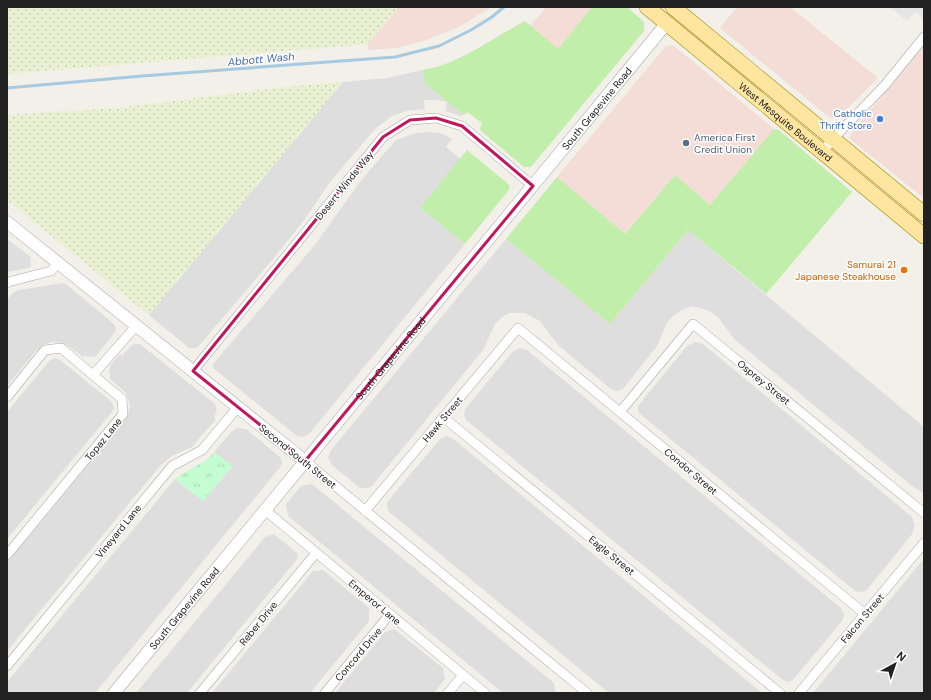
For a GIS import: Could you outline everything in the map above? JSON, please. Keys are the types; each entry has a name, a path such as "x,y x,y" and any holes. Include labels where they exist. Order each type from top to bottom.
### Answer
{"main road":[{"name":"West Mesquite Boulevard","path":"647,7 924,236"},
{"name":"West Mesquite Boulevard","path":"673,7 924,214"},
{"path":"898,214 908,201"}],"street":[{"name":"South Grapevine Road","path":"114,693 668,23"},
{"path":"822,152 833,138 885,85 924,37"},
{"name":"Desert Winds Way","path":"193,371 383,137 410,120 436,118 462,126 533,186"},
{"name":"Second South Street","path":"7,222 305,461 575,689 587,693"},
{"path":"7,283 51,271 58,263"},
{"name":"Osprey Street","path":"620,412 693,324 924,513"},
{"path":"93,375 136,326"},
{"name":"Condor Street","path":"518,328 865,614"},
{"name":"Hawk Street","path":"365,511 518,328"},
{"name":"Topaz Lane","path":"7,397 45,350 61,348 122,399 123,414 7,555"},
{"name":"Vineyard Lane","path":"7,666 172,466 202,450 238,407"},
{"name":"Eagle Street","path":"443,417 780,693"},
{"name":"Emperor Lane","path":"265,510 485,693"},
{"name":"Falcon Street","path":"799,693 924,543"},
{"name":"Reber Drive","path":"200,693 316,553"},
{"name":"Concord Drive","path":"325,693 390,614"},
{"path":"448,693 463,675"}],"highlighted area":[{"path":"436,118 462,126 533,186 305,461 193,371 383,137 410,120"}],"shaded area":[{"path":"399,7 491,7 459,27 427,40 396,48 368,50 368,44"},
{"path":"546,7 592,7 558,49 530,26"},
{"path":"737,7 790,7 878,78 840,116 834,118 829,117 720,28"},
{"path":"890,7 924,7 924,19 915,12 907,21"},
{"path":"670,45 674,46 774,129 710,205 675,175 625,234 557,177 665,47"},
{"path":"924,45 924,198 850,139 850,135"},
{"path":"423,70 425,84 464,115 461,116 445,111 447,102 424,100 425,109 407,111 392,116 376,128 330,182 305,219 273,259 197,348 189,348 149,315 343,82 387,78"},
{"path":"416,133 441,133 452,139 446,147 461,159 420,208 465,244 309,434 302,437 297,436 213,368 213,364 314,246 359,183 395,141"},
{"path":"688,230 924,427 924,493 913,487 734,339 718,317 710,311 693,306 674,315 667,323 657,346 623,389 617,391 611,389 558,345 540,321 525,313 510,313 502,317 495,324 483,350 371,487 360,488 332,465 328,458 331,450 506,239 610,324"},
{"path":"7,239 31,257 30,264 32,265 28,268 7,272"},
{"path":"63,283 114,324 116,328 115,332 94,357 83,357 67,345 58,342 51,342 43,345 36,351 7,386 7,299 14,292 19,290"},
{"path":"695,342 703,344 912,517 915,525 912,534 866,591 855,591 639,413 638,406 687,346"},
{"path":"134,344 140,344 215,404 217,411 214,417 216,419 192,447 172,456 160,466 7,651 7,563 126,419 130,407 129,401 125,392 110,379 109,370 110,366 120,354 122,356"},
{"path":"520,348 527,350 842,609 844,615 842,621 793,680 788,682 783,680 466,420 464,414 466,408 513,351"},
{"path":"55,358 60,360 112,402 114,408 7,539 7,412 50,360"},
{"path":"237,428 246,429 280,457 282,462 281,466 95,693 7,693 7,682 175,479 203,501 232,467 214,452 231,432"},
{"path":"447,436 452,438 762,693 609,693 389,512 387,502 440,439"},
{"path":"312,484 554,683 556,693 503,693 288,516 286,504 301,486"},
{"path":"274,534 297,553 298,558 187,693 136,693 265,537"},
{"path":"924,559 924,693 813,693 921,562"},
{"path":"323,570 369,608 369,621 310,693 212,693 313,571"},
{"path":"394,629 443,668 445,679 434,693 335,693 385,632"}],"green space":[{"path":"7,7 399,7 368,44 7,74"},
{"path":"592,7 627,7 643,21 644,31 531,167 524,167 482,132 480,129 482,123 467,112 464,115 425,84 423,70 437,67 476,50 525,21 558,49"},
{"path":"343,82 149,315 7,200 7,115 116,108 284,87"},
{"path":"774,129 779,130 852,192 766,294 688,230 610,324 506,239 557,177 625,234 675,175 710,205"},
{"path":"467,150 510,187 465,244 420,208"},
{"path":"214,452 232,466 203,501 175,479 206,460"}],"waterway":[{"name":"Abbott Wash","path":"7,88 142,76 395,57 439,46 471,30 492,17 504,7"}],"place":[{"name":"Catholic Thrift Store","path":"880,119"},
{"name":"America First Credit Union","path":"686,143"},
{"name":"Samurai 21 Japanese Steakhouse","path":"904,270"}]}
